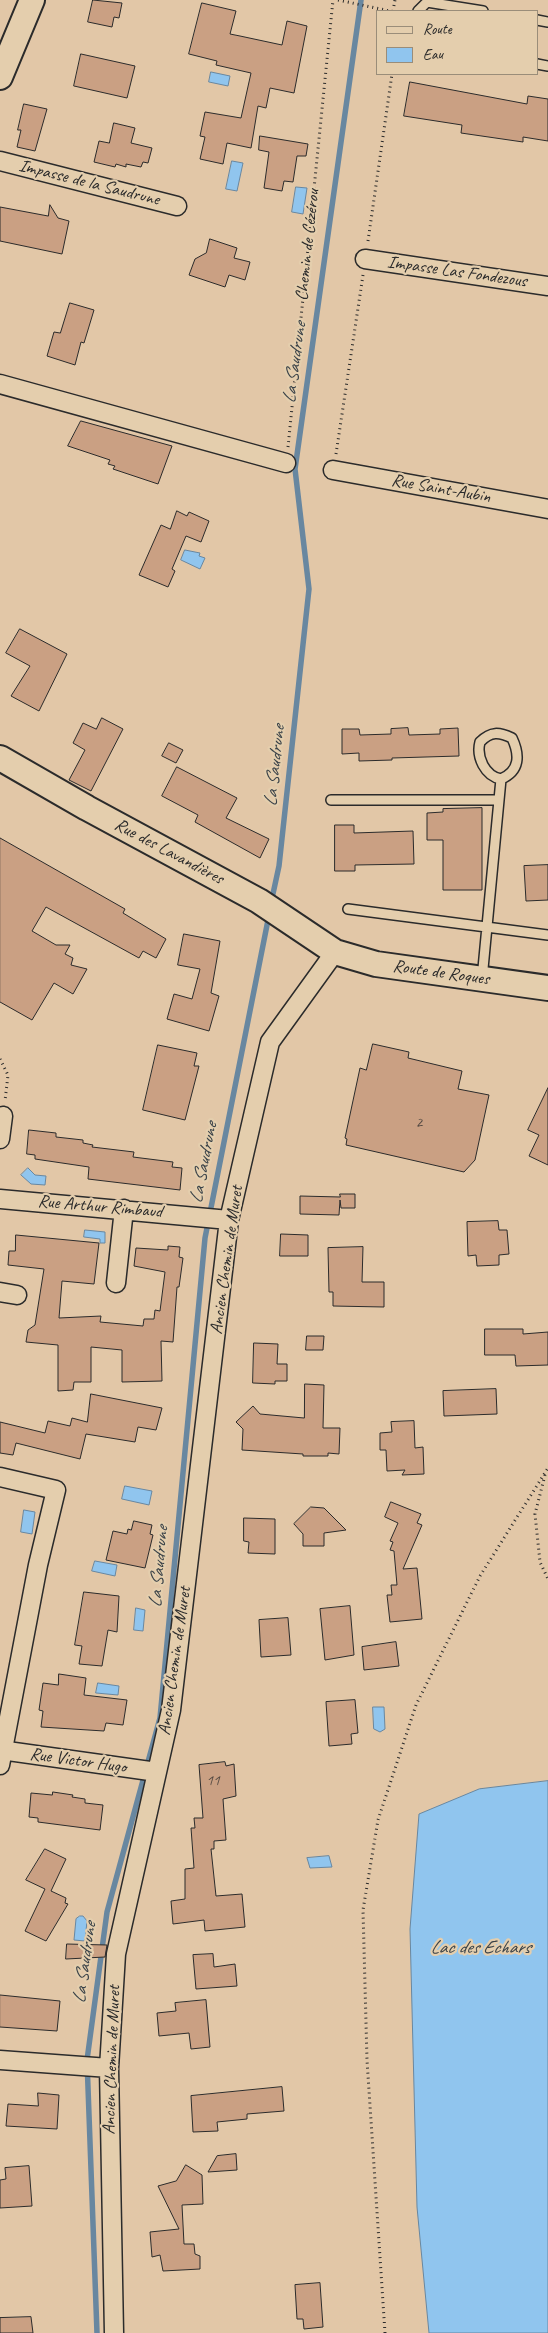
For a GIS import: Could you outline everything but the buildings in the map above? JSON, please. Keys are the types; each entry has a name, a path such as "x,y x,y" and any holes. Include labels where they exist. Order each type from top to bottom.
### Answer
{"street":[{"path":"0,77 32,0"},
{"name":"Impasse de la Saudrune","path":"0,161 177,206"},
{"name":"Impasse Las Fondezous","path":"365,259 548,286"},
{"path":"0,384 286,463"},
{"name":"Rue Saint-Aubin","path":"333,470 548,509"},
{"name":"Rue des Lavandières","path":"0,758 87,808 252,897 335,952"},
{"name":"Route de Roques","path":"335,952 376,964 548,988"},
{"name":"Ancien Chemin de Muret","path":"114,2333 102,2068 116,1954 171,1710 229,1220 270,1042 335,952"},
{"path":"0,1139 3,1116"},
{"name":"Rue Arthur Rimbaud","path":"0,1199 184,1214 229,1220"},
{"path":"116,1283 124,1209"},
{"path":"0,1477 56,1490 38,1565 1,1755"},
{"name":"Rue Victor Hugo","path":"1,1755 157,1772"},
{"path":"0,2060 102,2068"}],"lane":[{"path":"419,10 427,2 477,10"},
{"path":"494,733 500,733 512,738 518,759 518,764 509,776 501,779 493,776 479,758 480,742 494,733"},
{"path":"482,979 501,779"},
{"path":"332,800 499,800"},
{"path":"348,909 548,935"}],"path":[{"name":"Chemin de Cézérou","path":"286,463 333,0"},
{"path":"338,0 387,10"},
{"path":"0,1059 8,1075 3,1116"},
{"path":"548,1469 534,1514 540,1562 548,1579"},
{"path":"385,2333 367,2060 363,1910 378,1820 416,1705 480,1576 548,1469"}],"water":[{"path":"211,72 230,76 228,86 209,82"},
{"path":"232,161 243,163 237,191 226,189"},
{"path":"296,187 307,188 303,214 292,212"},
{"path":"185,550 200,553 199,556 205,558 200,569 181,560"},
{"path":"28,1168 35,1175 46,1176 45,1185 31,1184 21,1175"},
{"path":"85,1230 105,1232 105,1243 100,1243 100,1239 84,1237"},
{"path":"125,1486 152,1491 149,1505 122,1499"},
{"path":"24,1510 35,1512 32,1534 21,1532"},
{"path":"95,1561 117,1565 115,1576 92,1571"},
{"path":"136,1608 145,1610 143,1631 134,1630"},
{"path":"98,1683 119,1686 118,1695 96,1693"},
{"path":"373,1707 384,1707 385,1729 380,1732 374,1729"},
{"name":"Lac des Echars","path":"548,1781 548,2333 429,2333 417,2207 410,1929 419,1814 479,1789"},
{"path":"329,1856 332,1867 310,1868 307,1858"},
{"path":"83,1916 87,1921 85,1941 74,1940 76,1919"}],"waterway":[{"name":"La Saudrune","path":"271,903 279,866 309,589 295,469 361,0"},
{"name":"La Saudrune","path":"97,2333 87,2060 107,1912 160,1718 205,1238 269,915"}]}
